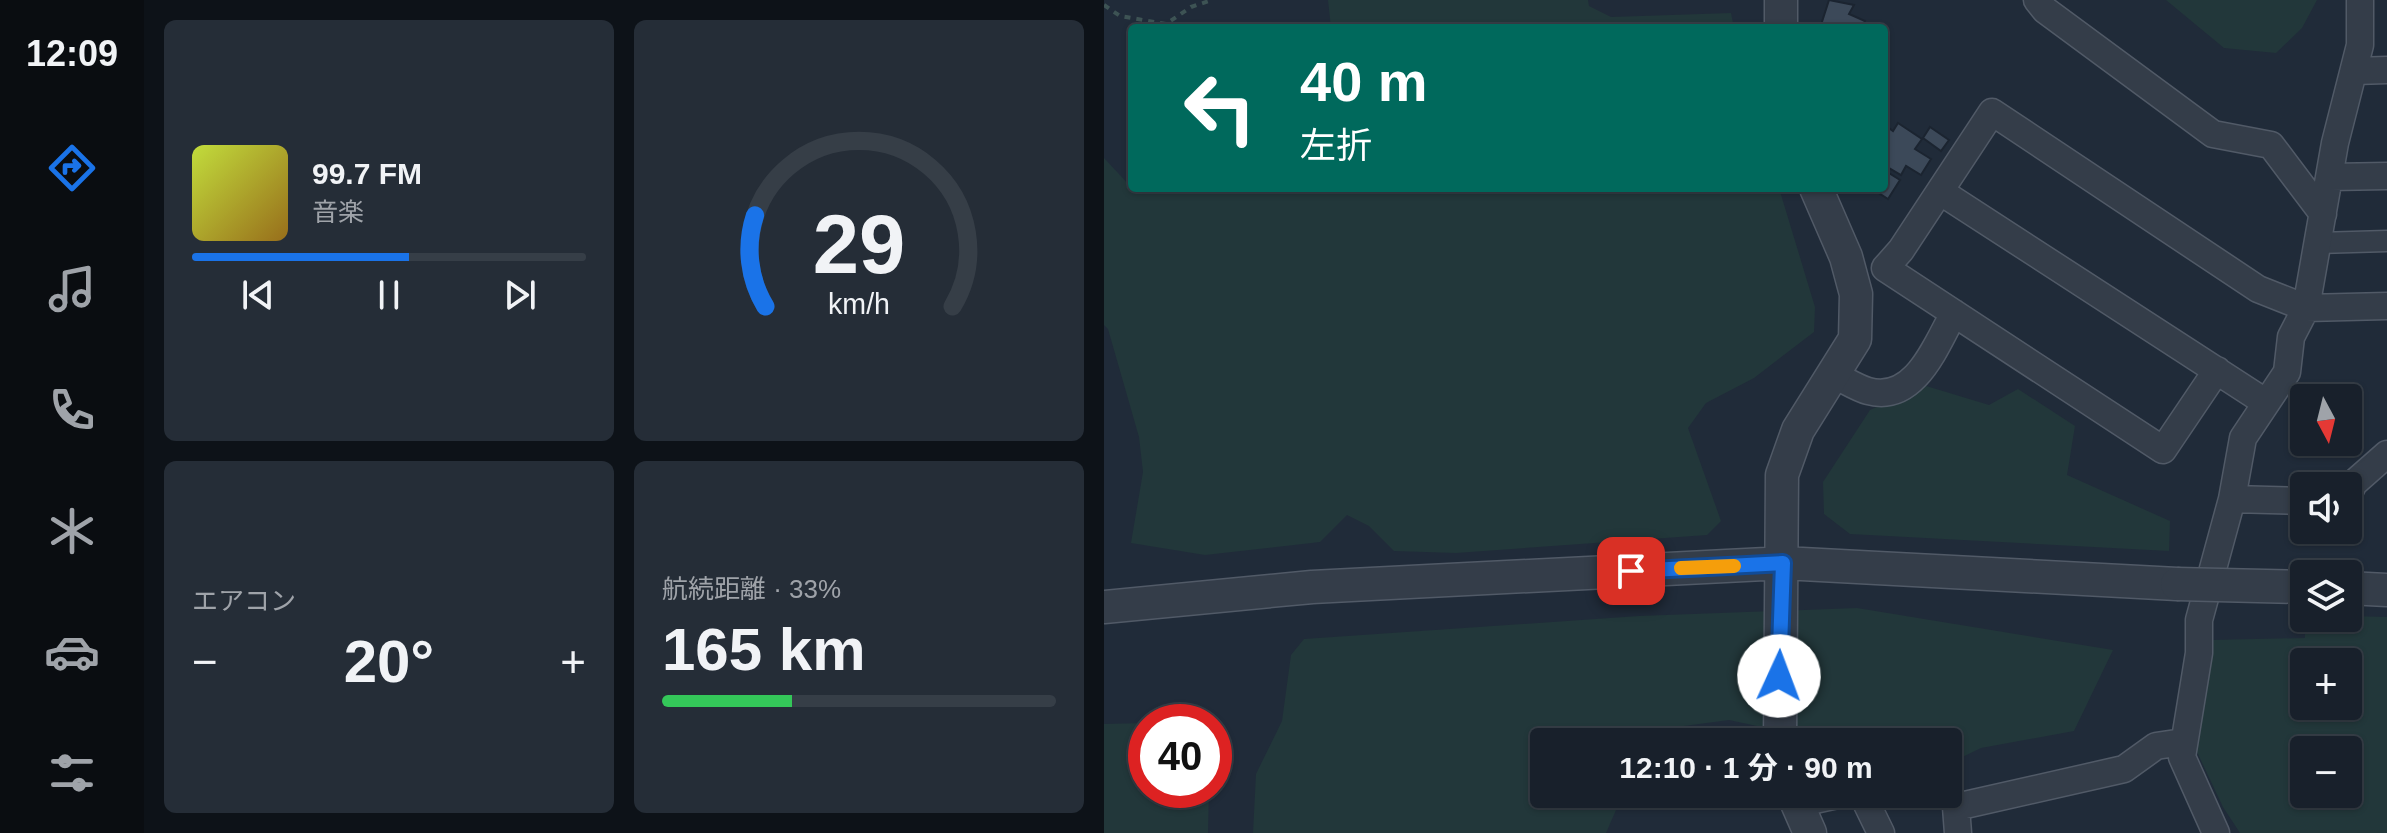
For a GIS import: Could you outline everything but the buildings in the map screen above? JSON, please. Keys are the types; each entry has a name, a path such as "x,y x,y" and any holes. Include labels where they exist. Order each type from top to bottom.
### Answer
{"street":[{"path":"1781,0 1781,24"},
{"path":"2037,0 2045,10 2213,134 2271,145 2323,214"},
{"path":"2216,833 2182,757 2199,653 2199,620 2232,499 2243,438 2287,372 2291,337 2306,308 2330,177 2355,71 2360,0"},
{"path":"2355,71 2387,70"},
{"path":"2217,370 2163,450 1885,268 1941,192 1992,112 2258,289 2306,308 2387,306"},
{"path":"2330,177 2387,176"},
{"path":"1780,728 1782,475 1798,430 1855,339 1856,294 1846,257 1818,192"},
{"path":"1941,192 2265,402"},
{"path":"2318,243 2387,241"},
{"path":"1834,375 1870,392 1896,390 1916,379 1954,313"},
{"path":"2362,476 2387,454"},
{"path":"2232,499 2290,501"},
{"path":"1104,607 1312,587 1783,563 2177,584 2290,587"},
{"path":"2362,589 2387,590"},
{"path":"1958,833 1956,807 2124,769 2156,746 2183,742"},
{"path":"1799,808 1810,833"},
{"path":"1869,808 1881,833"}],"path":[{"path":"1104,5 1120,16 1166,24 1191,3 1212,0"}],"green space":[{"path":"1328,0 1588,0 1589,6 1611,17 1731,13 1733,24 1331,24"},
{"path":"2166,0 2317,0 2302,28 2276,53 2224,48"},
{"path":"1104,158 1128,184 1128,192 1780,192 1815,307 1814,332 1754,378 1706,403 1688,428 1721,521 1707,535 1456,553 1394,551 1369,526 1347,515 1320,542 1205,555 1131,543 1143,472 1139,437 1108,329 1104,325"},
{"path":"1923,385 1989,405 2018,389 2075,426 2067,475 2170,521 2169,551 1850,534 1824,514 1823,482 1870,410"},
{"path":"1857,608 2113,650 2074,731 1981,748 1962,757 1962,728 1766,728 1729,720 1680,728 1530,728 1530,808 1617,808 1606,833 1253,833 1256,774 1282,721 1291,655 1304,639 1639,616"},
{"path":"2362,616 2387,617 2387,833 2240,833 2223,807 2190,737 2211,640 2305,638 2305,632 2362,632"},
{"path":"1128,723 1128,808 1209,808 1208,833 1104,833 1104,724"}],"slow traffic":[{"path":"1681,568 1734,566"}],"route":[{"path":"1631,571 1783,563 1779,676"}]}
